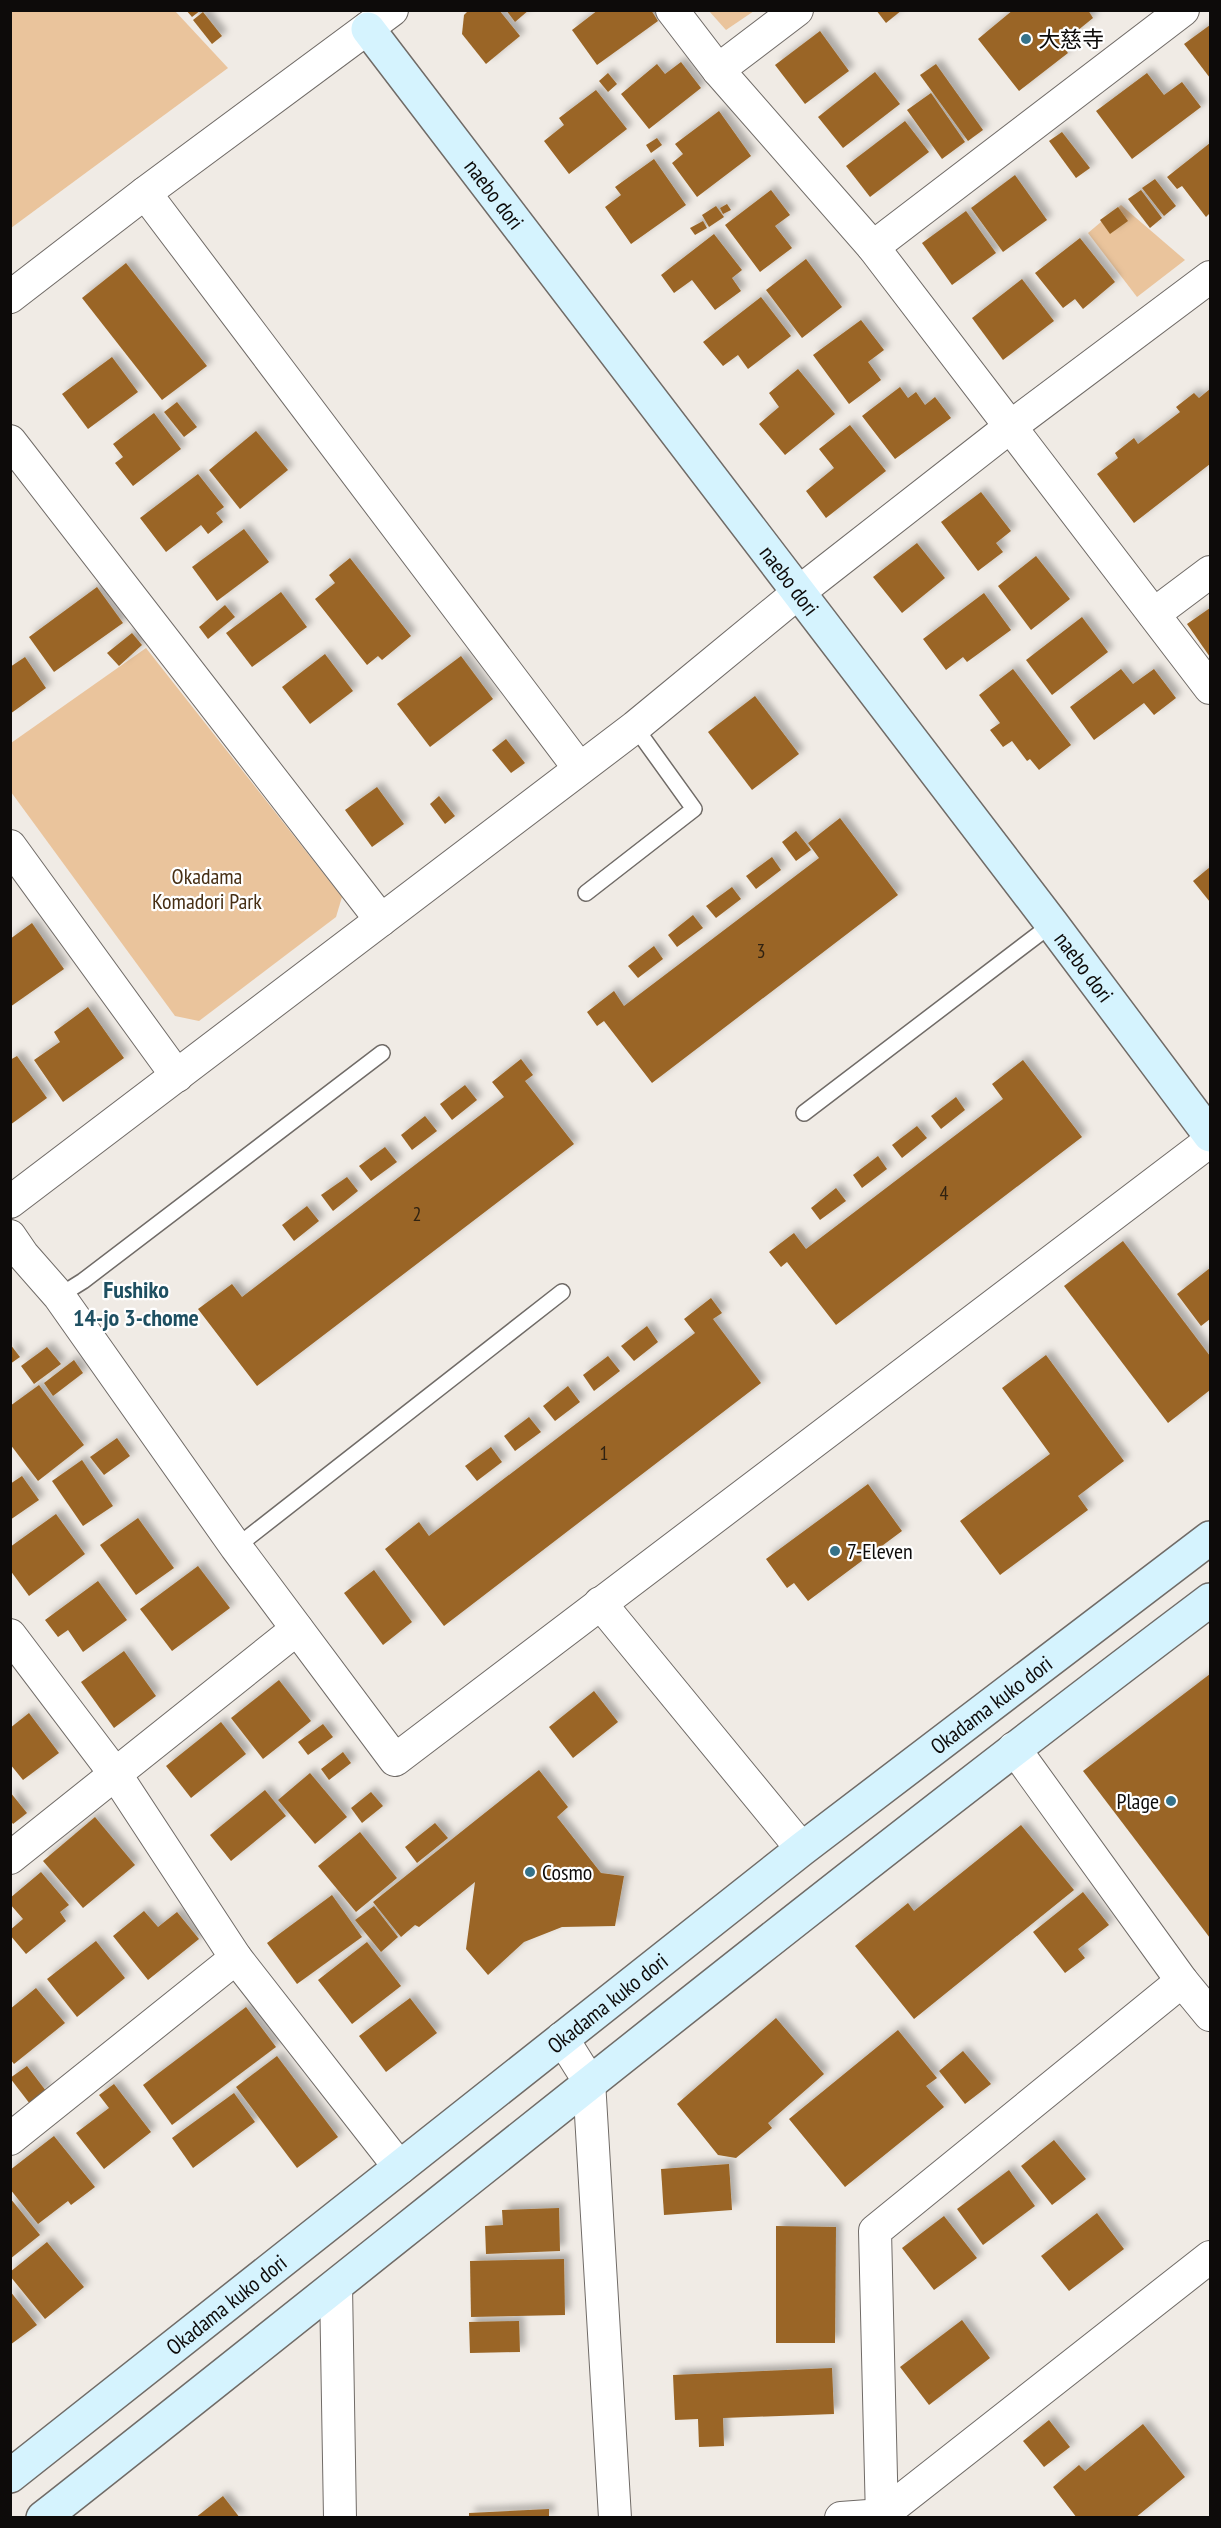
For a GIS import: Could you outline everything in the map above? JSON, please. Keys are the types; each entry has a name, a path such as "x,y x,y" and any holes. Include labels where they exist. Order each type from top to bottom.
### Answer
{"main road":[{"name":"naebo dori","path":"380,20 799,592 1210,1135"},
{"name":"Okadama kuko dori","path":"10,2476 802,1849 1210,1538"},
{"path":"43,2517 336,2286 589,2081 1014,1748 1210,1600"}],"street":[{"path":"672,10 718,70 873,247 1210,688"},
{"path":"718,70 797,10"},
{"path":"873,247 1183,10"},
{"path":"10,297 145,193 380,20"},
{"path":"145,193 579,768"},
{"path":"10,1202 635,727 799,592 1010,427 1210,277"},
{"path":"10,441 381,920"},
{"path":"1154,614 1210,572"},
{"path":"10,846 177,1076"},
{"path":"15,1251 59,1296 236,1548 395,1760 1210,1142"},
{"path":"600,1603 802,1849"},
{"path":"10,1858 297,1629"},
{"path":"10,1635 116,1775 236,1958 400,2168"},
{"path":"1014,1748 1182,1981 1210,2015"},
{"path":"10,2139 236,1958"},
{"path":"882,2516 875,2231 1182,1981"},
{"path":"562,2038 589,2081 615,2517"},
{"path":"841,2517 882,2516 1210,2257"},
{"path":"336,2286 340,2517"}],"lane":[{"path":"586,893 694,809 635,727"},
{"path":"804,1113 1052,924"},
{"path":"59,1296 83,1281 382,1053"},
{"path":"236,1548 562,1292"}],"green space":[{"path":"11,10 175,11 228,68 11,228"},
{"path":"709,11 754,11 726,30"},
{"path":"1121,205 1185,260 1137,297 1088,233"},
{"name":"Okadama Komadori Park","path":"146,648 342,897 336,917 199,1021 175,1016 11,792 11,743"}],"building":[{"path":"186,10 201,10 192,17"},
{"path":"469,10 499,10 520,36 486,64 462,34 464,15"},
{"path":"506,10 529,10 515,22"},
{"path":"598,10 651,10 658,21 597,65 572,30"},
{"path":"876,10 902,10 886,23"},
{"path":"1013,10 1088,10 1093,18 1061,44 1068,53 1019,91 978,39"},
{"path":"203,12 222,36 212,44 193,20"},
{"path":"1210,25 1210,78 1184,44"},
{"path":"820,31 849,71 805,104 775,65"},
{"path":"681,62 701,88 649,129 621,94 657,64 665,74"},
{"path":"936,64 983,130 968,141 920,75"},
{"path":"875,72 900,104 843,148 818,117"},
{"path":"608,73 617,84 608,92 599,81"},
{"path":"1147,73 1164,95 1182,82 1201,107 1132,159 1096,111"},
{"path":"596,90 627,129 569,174 544,141 564,125 559,118"},
{"path":"931,93 965,142 942,159 907,110"},
{"path":"719,111 751,156 697,197 672,163 683,154 675,144"},
{"path":"905,121 929,152 870,197 846,166"},
{"path":"1062,132 1090,168 1076,178 1049,141"},
{"path":"657,138 662,145 651,153 646,145"},
{"path":"1210,143 1210,213 1206,217 1182,186 1177,189 1167,177"},
{"path":"654,159 686,205 631,244 605,207 621,195 615,187"},
{"path":"1015,175 1047,220 1003,252 971,208"},
{"path":"1155,179 1176,206 1164,216 1142,188"},
{"path":"771,190 790,215 775,226 792,248 760,272 725,225"},
{"path":"1141,190 1162,218 1150,228 1128,199"},
{"path":"727,204 731,210 723,214 720,208"},
{"path":"716,206 724,217 709,227 702,215"},
{"path":"1118,207 1128,221 1110,234 1100,220"},
{"path":"966,211 996,253 952,285 922,243"},
{"path":"703,221 707,228 695,235 690,228"},
{"path":"714,234 742,270 732,278 741,291 715,310 692,280 674,293 661,275"},
{"path":"1080,238 1115,282 1083,309 1075,299 1063,308 1035,273"},
{"path":"806,259 842,307 802,338 766,290"},
{"path":"126,263 207,366 162,400 82,298"},
{"path":"1022,279 1054,321 1003,360 972,318"},
{"path":"761,297 791,336 748,369 738,355 723,366 703,342"},
{"path":"861,320 884,350 868,362 881,380 849,404 813,355"},
{"path":"112,357 138,392 88,429 62,394"},
{"path":"798,369 835,414 785,455 759,424 779,407 769,393"},
{"path":"900,387 908,398 916,392 925,405 935,397 951,418 895,459 862,416"},
{"path":"1210,389 1210,464 1134,523 1097,474 1118,458 1115,453 1134,438 1138,444 1180,412 1176,407 1194,393 1199,398"},
{"path":"177,402 197,427 184,437 164,412"},
{"path":"154,413 181,449 133,486 115,463 123,457 113,444"},
{"path":"850,425 886,471 826,518 806,491 834,468 819,449"},
{"path":"256,431 288,470 240,509 209,470"},
{"path":"198,474 224,507 216,513 223,522 208,534 201,525 166,552 140,518"},
{"path":"981,492 1011,531 996,543 1003,552 978,571 941,522"},
{"path":"244,529 269,562 217,601 192,567"},
{"path":"917,543 945,578 902,613 873,577"},
{"path":"1036,556 1070,599 1031,630 998,586"},
{"path":"350,558 411,636 382,660 378,656 367,665 315,599 335,583 329,575"},
{"path":"97,587 123,623 54,672 29,637"},
{"path":"281,592 307,627 252,667 226,633"},
{"path":"984,593 1011,630 967,662 963,657 946,670 923,639"},
{"path":"225,605 235,617 208,639 199,627"},
{"path":"1210,608 1210,657 1187,624"},
{"path":"1082,617 1108,652 1052,695 1026,660"},
{"path":"132,633 142,645 119,666 107,653"},
{"path":"325,654 353,691 310,724 282,687"},
{"path":"461,656 493,699 430,747 397,704"},
{"path":"25,657 46,688 10,714 10,667"},
{"path":"1013,669 1071,745 1039,770 1030,759 1027,761 1012,741 1003,747 990,730 1000,723 979,695"},
{"path":"1121,669 1133,684 1154,669 1176,698 1154,715 1144,703 1094,740 1070,707"},
{"path":"755,696 799,754 752,790 708,732"},
{"path":"506,739 525,763 511,773 492,750"},
{"path":"377,787 404,824 372,847 345,810"},
{"path":"439,796 455,816 445,824 430,804"},
{"path":"840,818 898,895 652,1083 604,1021 597,1026 587,1012 614,991 624,1006 819,858 808,843"},
{"path":"796,831 811,850 796,861 782,842"},
{"path":"772,857 781,870 756,889 746,876"},
{"path":"1210,867 1210,902 1193,881"},
{"path":"732,887 741,899 716,918 706,906"},
{"path":"693,915 703,928 677,947 668,935"},
{"path":"32,923 64,969 10,1007 10,939"},
{"path":"654,946 663,959 638,978 628,966"},
{"path":"88,1007 124,1058 63,1102 34,1060 60,1042 54,1032"},
{"path":"17,1056 47,1098 10,1125 10,1060"},
{"path":"521,1059 533,1075 525,1081 574,1144 257,1386 198,1309 232,1284 242,1297 504,1097 492,1082"},
{"path":"1023,1060 1082,1137 836,1325 787,1262 781,1267 769,1252 794,1233 806,1249 1003,1099 992,1084"},
{"path":"465,1085 477,1100 452,1120 440,1104"},
{"path":"956,1097 965,1110 941,1129 931,1116"},
{"path":"425,1116 437,1131 412,1150 401,1135"},
{"path":"917,1126 927,1138 902,1158 892,1145"},
{"path":"385,1147 397,1162 371,1181 359,1166"},
{"path":"878,1156 887,1169 862,1188 853,1175"},
{"path":"347,1177 358,1191 333,1211 321,1195"},
{"path":"836,1188 846,1201 820,1220 811,1208"},
{"path":"307,1206 319,1221 294,1241 282,1225"},
{"path":"1123,1241 1210,1356 1210,1390 1168,1423 1064,1286"},
{"path":"1210,1268 1210,1319 1201,1326 1177,1294"},
{"path":"711,1298 722,1313 713,1319 761,1383 444,1626 385,1549 419,1522 429,1536 695,1333 684,1319"},
{"path":"647,1326 658,1342 634,1361 621,1346"},
{"path":"10,1344 20,1357 10,1364"},
{"path":"47,1347 61,1364 34,1384 21,1366"},
{"path":"1046,1355 1124,1461 1078,1496 1088,1510 1000,1575 960,1521 1050,1454 1002,1388"},
{"path":"608,1356 620,1371 594,1391 583,1375"},
{"path":"74,1360 83,1373 53,1396 44,1383"},
{"path":"39,1385 84,1445 38,1481 10,1444 10,1406"},
{"path":"568,1386 580,1402 555,1421 543,1406"},
{"path":"529,1417 541,1432 515,1451 504,1436"},
{"path":"117,1438 130,1456 104,1475 90,1457"},
{"path":"491,1447 502,1462 477,1481 465,1466"},
{"path":"82,1460 113,1506 83,1526 52,1481"},
{"path":"22,1476 39,1500 10,1520 10,1484"},
{"path":"868,1484 902,1531 808,1601 794,1583 787,1588 766,1559"},
{"path":"56,1514 85,1554 29,1596 10,1570 10,1547"},
{"path":"138,1518 174,1568 136,1595 100,1545"},
{"path":"198,1566 230,1608 172,1651 140,1609"},
{"path":"374,1570 412,1622 383,1645 344,1593"},
{"path":"98,1581 127,1620 83,1652 68,1630 58,1637 45,1620"},
{"path":"124,1651 156,1696 114,1728 81,1682"},
{"path":"1210,1674 1210,1938 1083,1771"},
{"path":"279,1680 311,1721 263,1759 231,1718"},
{"path":"594,1691 618,1722 573,1758 549,1727"},
{"path":"29,1713 59,1753 23,1780 10,1764 10,1728"},
{"path":"221,1722 246,1754 191,1798 166,1766"},
{"path":"323,1724 333,1737 308,1755 298,1742"},
{"path":"343,1752 351,1763 329,1780 321,1769"},
{"path":"539,1770 568,1807 557,1817 601,1873 624,1876 615,1926 562,1927 524,1942 488,1975 466,1949 475,1882 419,1927 415,1925 401,1937 373,1902"},
{"path":"310,1773 347,1817 315,1844 278,1800"},
{"path":"265,1790 286,1816 231,1861 210,1835"},
{"path":"10,1792 27,1813 13,1824 10,1820"},
{"path":"371,1792 383,1806 362,1823 351,1808"},
{"path":"95,1817 135,1865 83,1908 43,1861"},
{"path":"435,1823 448,1838 417,1863 405,1847"},
{"path":"1021,1825 1074,1890 914,2019 855,1946 908,1903 914,1911"},
{"path":"360,1832 397,1878 356,1912 318,1866"},
{"path":"41,1872 69,1905 60,1912 66,1921 26,1954 10,1935 10,1930 23,1919 10,1904 10,1898"},
{"path":"1083,1892 1109,1925 1078,1949 1085,1958 1065,1973 1033,1932"},
{"path":"332,1895 362,1937 297,1984 267,1943"},
{"path":"374,1906 398,1937 381,1952 355,1920"},
{"path":"144,1911 158,1927 177,1912 199,1939 148,1980 113,1936"},
{"path":"96,1941 125,1978 77,2017 47,1979"},
{"path":"367,1942 401,1986 352,2024 318,1980"},
{"path":"36,1988 65,2023 14,2064 10,2059 10,2009"},
{"path":"410,1998 437,2033 386,2072 359,2036"},
{"path":"246,2007 276,2047 172,2125 143,2085"},
{"path":"776,2018 824,2074 768,2123 772,2128 736,2158 718,2155 677,2104"},
{"path":"898,2030 937,2078 926,2086 944,2107 845,2187 789,2119"},
{"path":"963,2051 991,2084 965,2104 939,2071"},
{"path":"277,2056 338,2137 297,2168 236,2087"},
{"path":"27,2066 46,2091 30,2104 10,2078"},
{"path":"114,2084 151,2132 104,2169 76,2133 109,2108 99,2095"},
{"path":"234,2093 255,2122 193,2168 172,2138"},
{"path":"54,2136 95,2187 71,2205 68,2201 38,2224 10,2189 10,2170"},
{"path":"1054,2140 1086,2179 1052,2205 1021,2166"},
{"path":"729,2164 732,2210 664,2215 661,2169"},
{"path":"1009,2170 1035,2206 983,2245 957,2209"},
{"path":"10,2198 40,2235 10,2259"},
{"path":"559,2208 560,2251 486,2254 485,2226 503,2225 502,2210"},
{"path":"1097,2213 1124,2249 1069,2291 1041,2256"},
{"path":"944,2216 977,2258 934,2290 902,2248"},
{"path":"776,2226 836,2227 835,2343 776,2343"},
{"path":"47,2242 84,2287 45,2319 10,2276 10,2272"},
{"path":"564,2259 565,2315 471,2317 470,2261"},
{"path":"10,2291 37,2325 10,2345"},
{"path":"962,2320 990,2358 929,2405 900,2367"},
{"path":"519,2321 520,2352 470,2353 469,2322"},
{"path":"832,2368 834,2414 723,2418 724,2446 699,2447 698,2419 675,2420 673,2375"},
{"path":"1049,2420 1070,2447 1044,2467 1023,2441"},
{"path":"1143,2424 1185,2477 1135,2518 1077,2518 1053,2487 1079,2465 1085,2471"},
{"path":"223,2496 240,2518 195,2518"},
{"path":"549,2509 549,2518 469,2518 469,2513"}],"place":[{"name":"大慈寺","path":"1026,39"},
{"name":"7-Eleven","path":"835,1551"},
{"name":"Plage","path":"1171,1801"},
{"name":"Cosmo","path":"530,1872"}],"district":[{"name":"Fushiko 14-jo 3-chome","path":"136,1303"}]}
